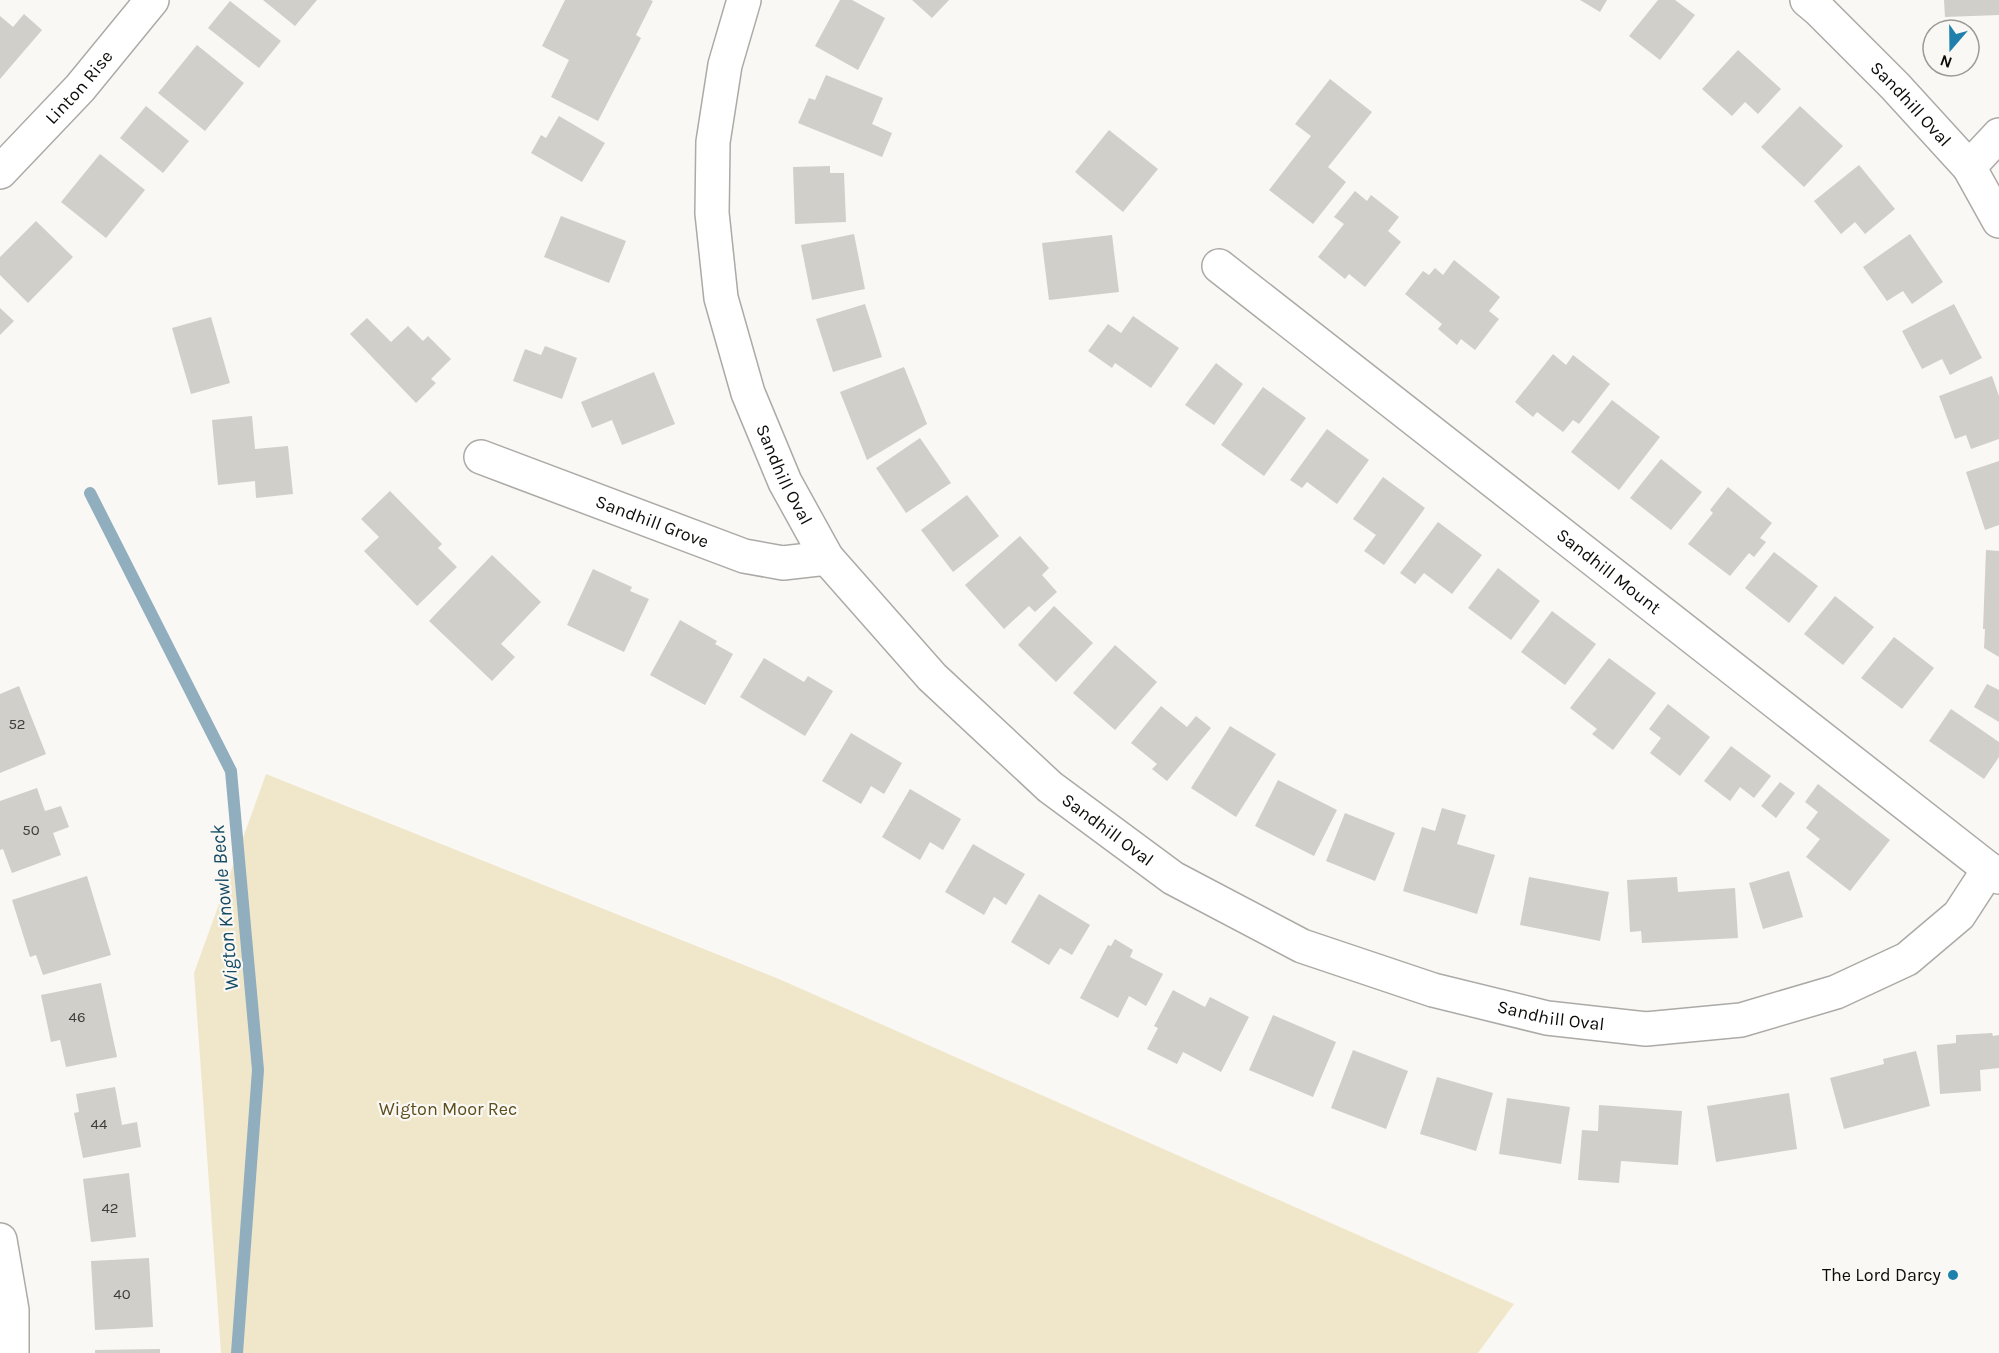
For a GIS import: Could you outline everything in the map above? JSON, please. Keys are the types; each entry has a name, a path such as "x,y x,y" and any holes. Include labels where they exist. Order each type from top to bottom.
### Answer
{"street":[{"name":"Linton Rise","path":"0,172 80,88 152,0"},
{"name":"Sandhill Oval","path":"744,0 725,65 713,142 712,213 721,298 748,393 785,482 827,558 933,677 1050,787 1173,878 1302,946 1433,990 1547,1018 1646,1029 1741,1020 1836,992 1907,958 1959,915 1994,873"},
{"name":"Sandhill Oval","path":"1807,0 1895,86 1969,167 1999,221"},
{"path":"1969,167 1999,135"},
{"name":"Sandhill Mount","path":"1219,266 1994,873"},
{"name":"Sandhill Grove","path":"481,457 744,556 783,563 827,558"},
{"path":"0,1240 12,1310 12,1353"}],"green space":[{"name":"Wigton Moor Rec","path":"266,774 779,979 1514,1304 1478,1353 221,1353 194,973"}],"building":[{"path":"263,0 317,0 295,26"},
{"path":"565,0 653,1 636,35 641,38 598,121 551,97 569,60 542,46"},
{"path":"840,0 852,0 885,18 858,70 815,46"},
{"path":"912,0 949,0 932,18"},
{"path":"1580,0 1607,0 1600,12"},
{"path":"1658,0 1675,0 1695,15 1660,60 1629,36"},
{"path":"1944,0 1999,0 1999,15 1945,17"},
{"path":"230,1 281,41 259,68 208,28"},
{"path":"24,14 42,30 0,79 0,16 13,27"},
{"path":"197,45 244,83 205,131 158,93"},
{"path":"1738,50 1781,89 1758,114 1745,102 1732,116 1702,89"},
{"path":"826,75 883,98 872,124 892,133 882,157 798,123 809,98 815,100"},
{"path":"1330,79 1372,112 1328,167 1346,182 1313,224 1269,190 1311,136 1295,124"},
{"path":"146,106 189,141 163,173 120,138"},
{"path":"1800,106 1843,146 1804,187 1761,147"},
{"path":"559,116 605,143 582,182 531,153 541,135 546,138"},
{"path":"1109,130 1158,169 1123,212 1075,172"},
{"path":"100,154 145,190 106,238 61,202"},
{"path":"1859,165 1895,209 1865,234 1855,222 1841,234 1814,201"},
{"path":"830,166 830,173 844,173 846,222 795,224 793,167"},
{"path":"1355,191 1367,201 1371,195 1399,217 1388,231 1401,242 1365,287 1349,274 1345,279 1318,257 1344,224 1334,217"},
{"path":"561,216 626,241 609,283 544,257"},
{"path":"36,221 73,257 28,303 0,275 0,257"},
{"path":"854,234 865,289 812,300 801,245"},
{"path":"1910,234 1943,282 1912,304 1903,291 1887,301 1863,267"},
{"path":"1112,235 1119,292 1049,300 1042,243"},
{"path":"1454,260 1500,297 1489,311 1499,319 1475,350 1461,339 1457,345 1438,329 1442,324 1405,294 1423,271 1429,275 1435,268 1443,275"},
{"path":"865,304 882,357 833,372 816,319"},
{"path":"1954,304 1982,358 1950,375 1942,359 1922,369 1902,331"},
{"path":"0,308 14,321 0,335"},
{"path":"1133,316 1179,348 1151,388 1115,363 1112,368 1088,351 1108,324 1121,333"},
{"path":"211,317 230,383 191,394 172,328"},
{"path":"367,318 391,342 408,326 423,341 428,336 451,359 431,379 436,383 416,403 350,334"},
{"path":"545,346 577,358 562,399 513,381 525,349 541,355"},
{"path":"1553,354 1566,365 1573,355 1610,384 1579,424 1573,420 1563,432 1537,412 1533,417 1515,402"},
{"path":"1216,363 1243,384 1214,425 1185,405"},
{"path":"904,367 927,424 867,460 840,392"},
{"path":"654,372 675,424 622,445 612,420 592,428 581,402"},
{"path":"1992,376 1999,396 1999,439 1971,449 1966,435 1955,439 1939,396"},
{"path":"1263,387 1306,418 1264,476 1221,445"},
{"path":"1612,400 1660,437 1619,490 1571,452"},
{"path":"252,416 255,449 288,446 293,494 256,498 255,481 218,485 212,420"},
{"path":"1327,429 1369,460 1337,504 1307,482 1302,488 1290,480"},
{"path":"920,438 951,483 906,513 876,468"},
{"path":"1661,459 1702,492 1671,530 1630,498"},
{"path":"1999,461 1999,525 1985,530 1966,472"},
{"path":"1383,477 1425,508 1384,565 1364,551 1376,535 1353,519"},
{"path":"1728,487 1772,523 1760,538 1766,542 1754,557 1749,553 1730,576 1688,544 1713,513 1710,510"},
{"path":"390,491 442,544 438,548 457,567 417,606 364,551 379,537 361,519"},
{"path":"967,495 999,536 953,572 921,530"},
{"path":"1438,522 1482,555 1452,594 1424,573 1415,584 1400,573"},
{"path":"1020,536 1049,568 1042,575 1057,592 1035,612 1029,606 1004,629 965,585"},
{"path":"1986,550 1999,551 1999,657 1984,648"},
{"path":"1774,552 1818,586 1789,623 1745,588"},
{"path":"492,555 541,602 501,644 515,657 492,681 429,621"},
{"path":"1498,568 1540,601 1511,640 1468,608"},
{"path":"593,569 632,587 630,591 649,599 624,652 567,625"},
{"path":"1835,596 1874,627 1843,665 1804,634"},
{"path":"1054,606 1093,643 1056,682 1018,645"},
{"path":"1552,611 1596,644 1565,685 1521,652"},
{"path":"680,620 717,641 715,644 733,654 705,705 650,675"},
{"path":"1894,637 1934,668 1902,709 1861,678"},
{"path":"1115,645 1157,682 1115,730 1073,693"},
{"path":"764,658 804,682 808,676 833,691 805,736 740,697"},
{"path":"1609,658 1656,693 1613,750 1592,734 1597,729 1570,708"},
{"path":"1987,684 1999,690 1999,722 1974,707"},
{"path":"19,686 46,754 0,773 0,694"},
{"path":"1668,704 1710,737 1680,776 1650,753 1661,738 1649,729"},
{"path":"1161,706 1187,727 1196,716 1211,728 1167,781 1152,769 1157,764 1131,743"},
{"path":"1951,709 1999,742 1999,757 1984,779 1929,741"},
{"path":"1230,726 1276,754 1236,817 1191,788"},
{"path":"851,733 902,763 884,794 871,786 861,804 822,781"},
{"path":"1731,746 1771,776 1754,798 1740,787 1730,801 1704,781"},
{"path":"1278,780 1337,810 1314,856 1255,826"},
{"path":"1780,782 1795,793 1776,818 1761,806"},
{"path":"1818,784 1890,840 1850,891 1806,857 1820,839 1806,828 1818,812 1805,802"},
{"path":"37,788 45,811 61,806 69,827 53,833 61,855 12,873 3,849 0,850 0,801"},
{"path":"910,789 961,819 943,850 930,842 920,860 882,837"},
{"path":"1442,808 1466,815 1457,844 1495,855 1477,914 1403,891 1422,827 1435,831"},
{"path":"1345,813 1395,833 1375,881 1326,861"},
{"path":"973,844 1025,874 1006,905 994,897 984,915 945,892"},
{"path":"1789,871 1803,917 1763,929 1749,883"},
{"path":"87,876 111,955 43,975 36,955 30,957 12,900"},
{"path":"1529,877 1609,892 1600,941 1520,925"},
{"path":"1677,877 1678,892 1735,888 1738,938 1642,943 1641,931 1630,932 1627,880"},
{"path":"1039,894 1090,925 1072,955 1060,948 1049,965 1011,942"},
{"path":"1115,939 1133,950 1130,957 1163,974 1146,1006 1129,996 1118,1018 1080,998 1108,945 1111,946"},
{"path":"101,983 117,1057 66,1067 60,1040 51,1042 41,995"},
{"path":"1173,990 1205,1007 1210,997 1249,1017 1221,1072 1183,1052 1177,1064 1147,1049 1158,1028 1154,1026"},
{"path":"1273,1015 1336,1042 1313,1097 1249,1070"},
{"path":"1992,1033 1993,1036 1999,1035 1999,1068 1980,1070 1981,1091 1940,1094 1937,1045 1956,1043 1956,1035"},
{"path":"1353,1050 1408,1071 1386,1129 1331,1108"},
{"path":"1916,1051 1930,1106 1844,1129 1830,1078 1884,1064 1883,1059"},
{"path":"1437,1077 1493,1093 1476,1151 1420,1134"},
{"path":"115,1087 122,1125 137,1122 141,1147 83,1158 74,1113 79,1112 76,1094"},
{"path":"1789,1093 1797,1149 1716,1162 1707,1106"},
{"path":"1507,1098 1570,1107 1561,1164 1499,1154"},
{"path":"1599,1105 1682,1111 1678,1165 1621,1161 1619,1183 1578,1180 1582,1130 1598,1131"},
{"path":"129,1173 136,1237 91,1242 83,1179"},
{"path":"149,1258 153,1327 95,1330 91,1261"},
{"path":"160,1349 160,1353 95,1353 95,1350"}],"waterway":[{"name":"Wigton Knowle Beck","path":"90,493 231,771 258,1070 237,1353"}],"place":[{"name":"The Lord Darcy","path":"1953,1275"}]}
